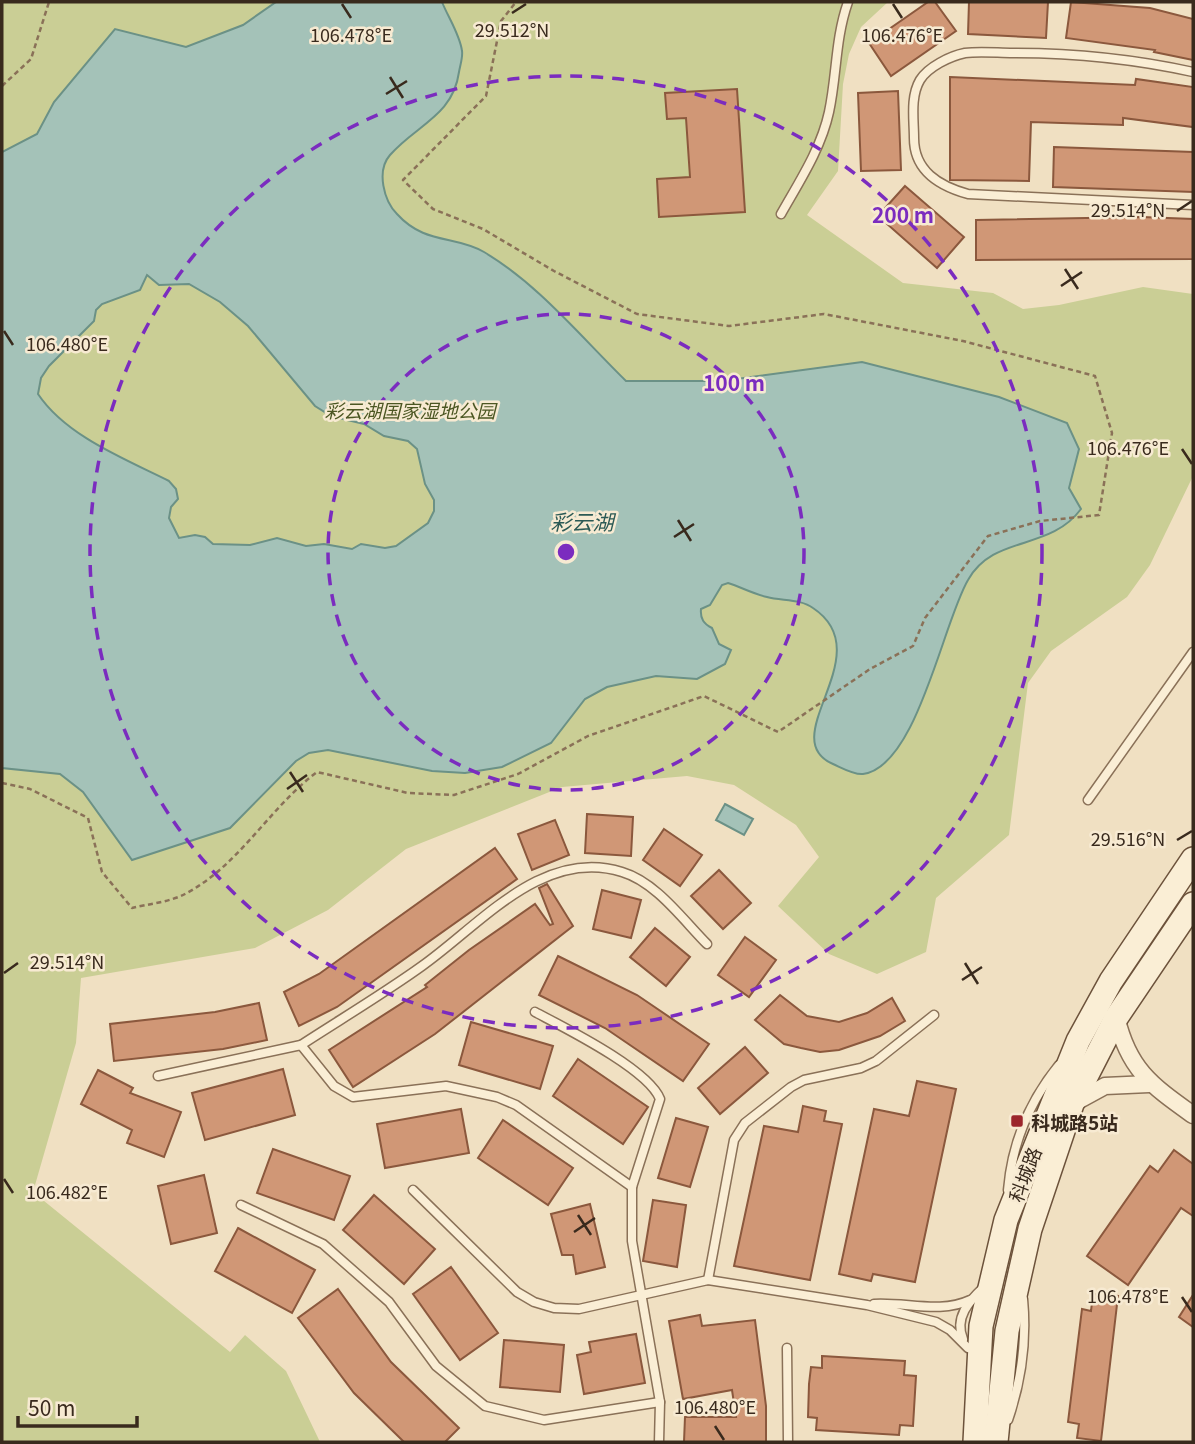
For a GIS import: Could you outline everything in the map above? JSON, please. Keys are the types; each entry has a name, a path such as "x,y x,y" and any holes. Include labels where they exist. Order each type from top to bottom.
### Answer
{"main road":[{"name":"科城路","path":"975,1442 973,1356 1006,1220 1078,1041 1111,981 1193,859"},
{"name":"科城路","path":"998,1442 1007,1331 1030,1229 1072,1104 1116,1017 1193,904"}],"street":[{"path":"1111,981 1116,1017 1127,1050 1149,1084 1193,1115"},
{"path":"1072,1104 1105,1086 1149,1084"}],"lane":[{"path":"781,214 811,162 829,114 838,31 848,2"},
{"path":"1193,72 1137,60 1046,53 965,53 948,59 920,79 914,95 914,149 919,166 934,179 950,189 968,194 1193,205"},
{"path":"1088,800 1193,652"},
{"path":"158,1076 301,1045 425,964 518,892 537,881 571,869 603,869 635,877 707,944"},
{"path":"535,1012 597,1046 657,1091 660,1108 632,1187 632,1241 660,1402 659,1442"},
{"path":"708,1280 734,1140 745,1123 804,1080 861,1068 876,1061 934,1015"},
{"path":"301,1045 334,1086 353,1097 446,1086 498,1097 516,1105 632,1187"},
{"path":"413,1191 517,1292 534,1302 554,1308 579,1309 642,1297 708,1280 867,1305 936,1322 950,1330 973,1356"},
{"path":"241,1205 323,1244 389,1302 436,1366 485,1406 544,1420 660,1402"},
{"path":"973,1356 960,1326 962,1314 970,1300 991,1280"},
{"path":"867,1305 897,1302 944,1308 970,1300"},
{"path":"787,1348 788,1442"}],"path":[{"path":"2,86 31,59 48,2"},
{"path":"2,783 30,789 88,818 102,872 132,908 184,895 244,850 296,788 317,772 408,793 454,795 518,774 588,736 704,696 778,732 870,669 913,646 925,618 988,536 1040,521 1099,515 1112,433 1095,376 963,341 824,314 729,326 637,314 554,271 483,229 433,209 403,180 486,96 500,21 516,2"}],"green space":[{"name":"彩云湖国家湿地公园","path":"2,2 888,2 861,27 849,54 843,84 838,171 807,215 903,283 993,293 1023,309 1059,305 1143,287 1193,294 1193,476 1150,565 1127,597 1051,651 1028,683 1009,835 936,898 926,952 877,974 829,954 778,906 819,857 796,825 734,785 687,776 562,787 406,849 328,910 255,948 81,978 76,1043 33,1192 230,1352 245,1335 286,1371 320,1442 2,1442"}],"water":[{"name":"彩云湖","path":"276,2 442,2 462,51 455,87 441,110 390,155 383,169 383,186 388,202 397,214 418,231 473,247 504,265 541,295 626,381 722,381 862,362 999,397 1067,423 1079,449 1069,488 1081,509 1068,523 1054,532 992,556 979,566 968,580 913,721 899,747 882,765 863,774 856,773 833,764 818,752 814,735 818,715 834,671 837,648 831,627 808,605 762,596 728,583 722,585 710,605 701,609 703,621 712,628 719,644 731,650 725,664 697,679 656,676 607,687 585,699 551,743 502,767 465,773 432,771 328,750 309,753 296,761 230,828 132,860 83,792 60,774 2,768 2,152 37,134 54,102 115,29 186,47 243,25","holes":["147,275 159,285 189,284 220,302 248,326 315,406 331,416 364,424 384,436 408,441 417,449 425,484 434,500 434,511 428,523 396,546 385,548 361,544 352,549 324,544 306,546 277,538 250,545 213,544 205,537 195,535 179,538 169,518 171,507 178,499 176,489 169,481 80,434 50,409 38,394 41,378 49,366 94,321 96,310 102,304 140,290"]},
{"path":"725,804 753,819 744,835 716,820"}],"building":[{"path":"928,2 935,2 956,31 891,76 869,43"},
{"path":"969,2 1048,2 1046,38 968,34"},
{"path":"1071,2 1150,8 1193,19 1193,60 1154,52 1155,50 1066,38"},
{"path":"950,77 1135,85 1136,79 1193,87 1193,127 1123,118 1123,125 1031,122 1029,181 950,180"},
{"path":"737,89 745,212 659,217 657,179 690,177 686,118 667,119 665,93"},
{"path":"898,91 901,170 861,171 858,93"},
{"path":"1054,147 1193,152 1193,192 1053,187"},
{"path":"905,186 964,237 937,268 878,216"},
{"path":"1142,217 1193,219 1193,259 976,260 976,220"},
{"path":"587,814 633,817 631,856 585,853"},
{"path":"555,820 569,855 532,870 518,834"},
{"path":"664,829 702,855 680,886 643,860"},
{"path":"495,848 517,879 337,1007 299,1026 284,992 319,974"},
{"path":"719,870 751,903 723,929 691,896"},
{"path":"547,884 573,926 435,1034 353,1087 329,1050 427,987 425,985 469,950 535,904 550,925 553,924 539,888"},
{"path":"602,890 641,900 631,938 593,929"},
{"path":"655,928 690,957 666,986 630,957"},
{"path":"745,937 776,960 749,997 718,975"},
{"path":"558,956 637,995 709,1044 683,1081 605,1028 539,995"},
{"path":"780,995 807,1016 839,1022 867,1013 892,998 905,1021 880,1036 839,1050 820,1052 784,1044 755,1020"},
{"path":"259,1003 267,1040 223,1049 114,1061 110,1024 215,1012"},
{"path":"471,1022 553,1046 540,1089 459,1065"},
{"path":"745,1047 768,1073 720,1114 698,1088"},
{"path":"578,1059 648,1107 623,1144 553,1096"},
{"path":"283,1069 295,1115 205,1140 192,1093"},
{"path":"98,1070 133,1088 130,1093 181,1112 164,1157 127,1143 132,1130 81,1104"},
{"path":"917,1081 956,1089 915,1282 873,1274 871,1281 839,1274 874,1109 909,1116"},
{"path":"803,1106 826,1111 824,1121 842,1124 810,1280 734,1266 764,1126 798,1132"},
{"path":"461,1109 469,1153 385,1168 377,1124"},
{"path":"676,1118 708,1127 690,1187 658,1178"},
{"path":"503,1120 573,1168 548,1205 478,1158"},
{"path":"273,1149 350,1176 334,1220 257,1193"},
{"path":"1174,1150 1193,1164 1193,1216 1181,1208 1128,1285 1087,1256 1150,1166 1158,1172"},
{"path":"204,1175 217,1233 171,1244 158,1186"},
{"path":"374,1195 435,1249 404,1284 343,1230"},
{"path":"653,1200 686,1205 677,1267 643,1261"},
{"path":"590,1204 605,1267 576,1274 573,1255 562,1255 551,1214"},
{"path":"238,1228 315,1270 292,1313 215,1271"},
{"path":"451,1267 498,1333 460,1360 413,1294"},
{"path":"338,1289 391,1362 459,1428 445,1442 404,1442 354,1393 298,1318"},
{"path":"1093,1294 1118,1296 1101,1441 1077,1438 1079,1424 1068,1422 1082,1309 1091,1311"},
{"path":"1193,1295 1193,1327 1179,1317"},
{"path":"700,1315 702,1326 755,1320 766,1406 766,1442 684,1442 685,1417 736,1417 732,1390 683,1399 669,1321"},
{"path":"636,1334 645,1383 584,1394 577,1355 591,1352 589,1342"},
{"path":"504,1340 564,1345 560,1392 500,1387"},
{"path":"822,1356 905,1361 904,1375 916,1376 913,1426 900,1425 899,1435 816,1430 817,1418 808,1417 809,1384 811,1367 822,1368"}],"place":[{"name":"科城路5站","path":"1017,1121"}]}
